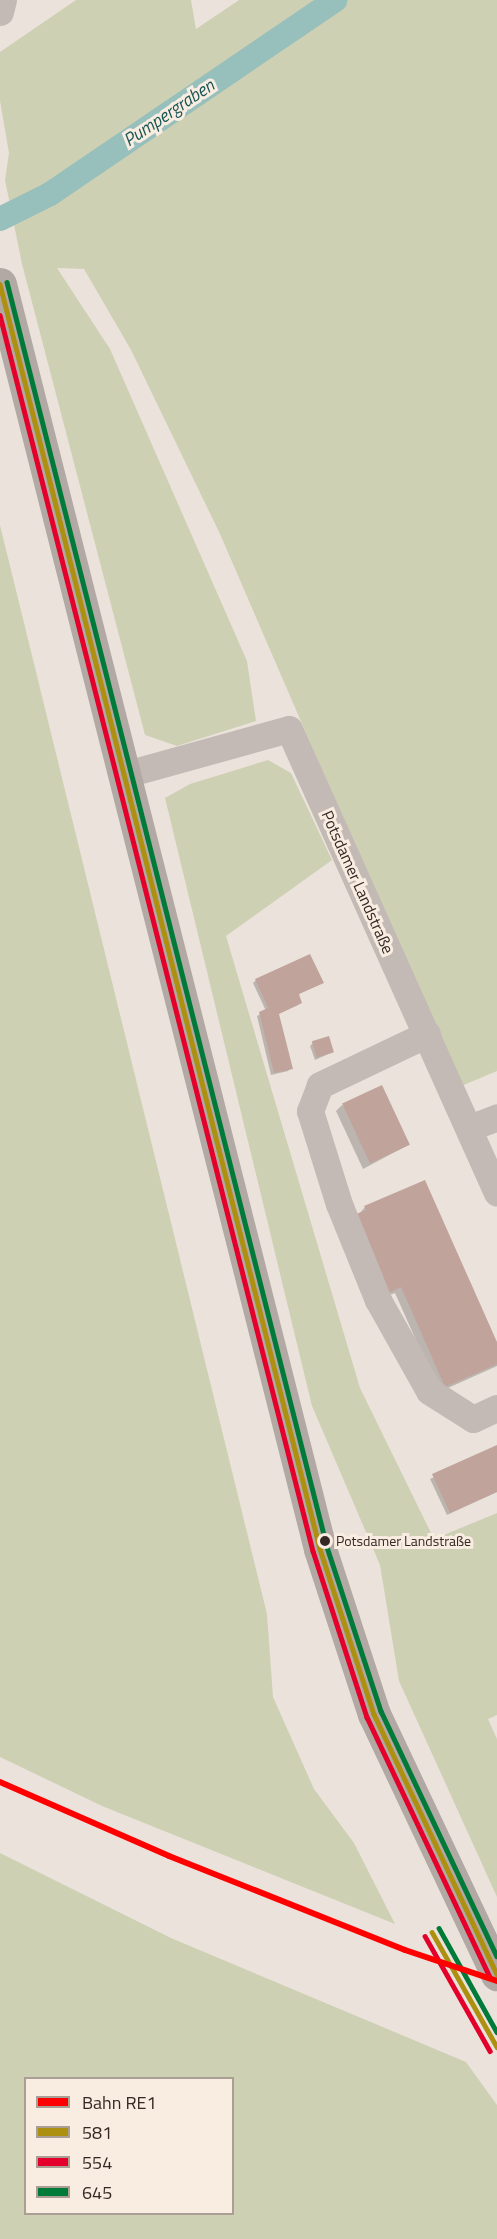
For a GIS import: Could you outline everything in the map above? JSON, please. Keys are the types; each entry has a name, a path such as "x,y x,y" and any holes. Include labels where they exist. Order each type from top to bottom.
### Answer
{"main road":[{"path":"0,284 320,1549 374,1714 493,1967"}],"street":[{"path":"0,12 3,0"},
{"name":"Potsdamer Landstraße","path":"123,775 289,729 497,1193"},
{"path":"427,1034 320,1085 310,1111 339,1204 378,1300 429,1390 473,1419 497,1408"},
{"path":"469,1128 497,1117"}],"green space":[{"path":"76,0 191,0 196,29 239,0 497,0 497,1071 459,1087 220,534 131,350 84,269 57,268 110,349 247,661 256,721 177,746 145,735 22,264 5,180 9,153 0,101 0,52"},
{"path":"0,525 267,1614 273,1697 314,1789 354,1843 395,1924 102,1806 0,1757"},
{"path":"268,760 291,773 332,860 226,936 360,1388 434,1539 497,1513 497,1715 488,1719 497,1739 497,1897 399,1681 380,1565 312,1406 165,798 190,784"},
{"path":"0,1853 171,1938 466,2062 497,2105 497,2239 0,2239"}],"building":[{"path":"310,954 324,983 299,994 302,1003 279,1014 293,1069 274,1073 259,1012 268,1008 255,979"},
{"path":"329,1036 334,1052 317,1058 312,1041"},
{"path":"382,1085 410,1145 370,1163 342,1104"},
{"path":"425,1180 497,1342 497,1364 445,1387 401,1287 384,1295 349,1217 366,1210 364,1206"},
{"path":"497,1445 497,1492 450,1513 432,1474"}],"waterway":[{"name":"Pumpergraben","path":"0,219 50,194 335,0"}],"rail line":[{"name":"RE1","path":"0,1782 169,1856 405,1950 497,1981"}],"transit line":[{"name":"645","path":"7,282 327,1547 381,1711 497,1956"},
{"name":"581","path":"0,284 320,1549 374,1714 497,1974"},
{"name":"554","path":"0,315 313,1551 367,1717 490,1977"},
{"name":"645","path":"439,1928 497,2032"},
{"name":"581","path":"432,1932 497,2047"},
{"name":"554","path":"425,1936 490,2051"}],"place":[{"name":"Potsdamer Landstraße","path":"325,1541"}]}
